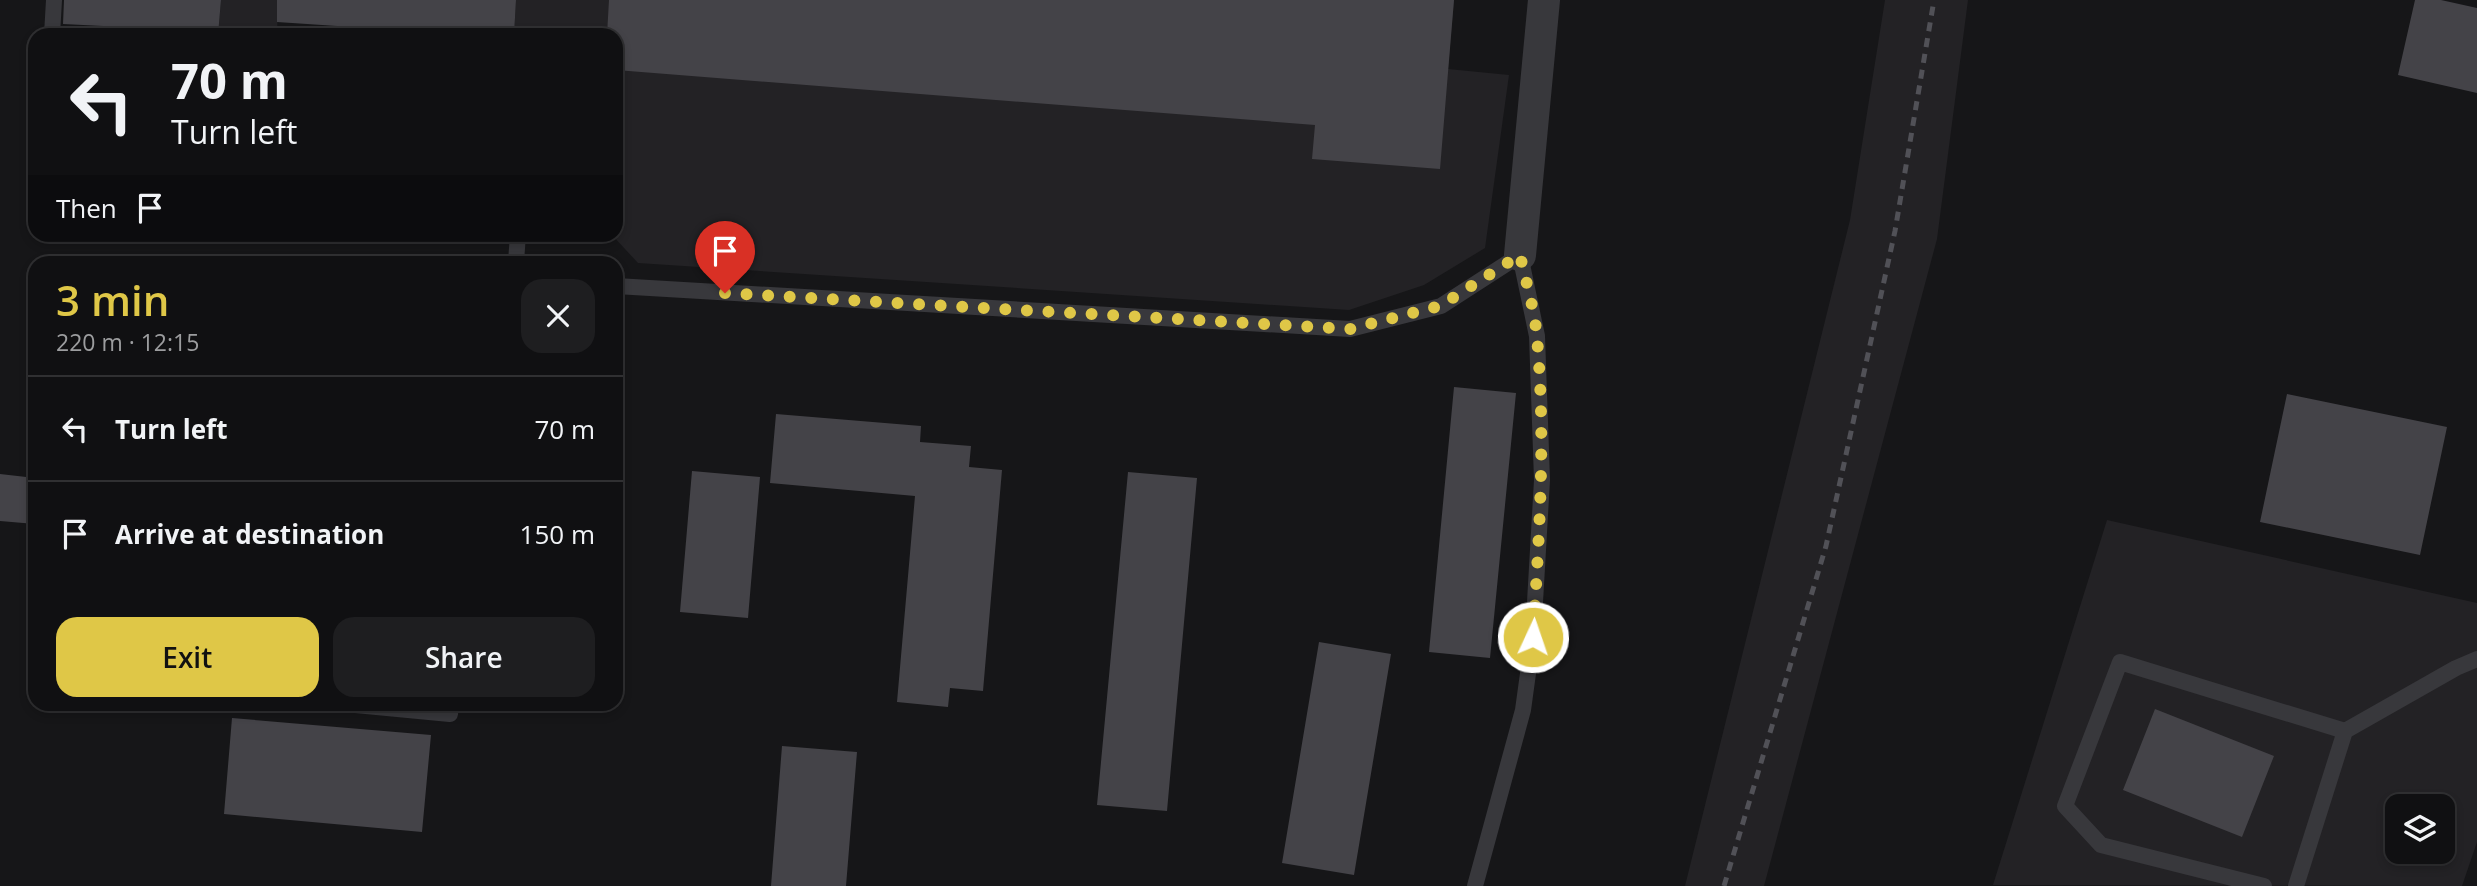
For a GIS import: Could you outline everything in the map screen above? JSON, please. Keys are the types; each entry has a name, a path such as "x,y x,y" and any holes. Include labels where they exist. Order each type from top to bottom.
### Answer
{"street":[{"path":"1520,255 1544,0"}],"lane":[{"path":"52,28 54,0"},
{"path":"623,286 1350,329 1440,306 1520,255 1537,336 1542,480 1533,637 1523,710 1475,886"},
{"path":"2296,886 2345,730 2477,659"},
{"path":"2264,886 2101,845 2065,806 2120,662 2345,730"},
{"path":"418,711 450,714 450,711"}],"shaded area":[{"path":"221,0 278,0 277,28 219,28"},
{"path":"516,0 1454,0 1448,69 1509,75 1485,248 1424,285 1349,310 638,263 618,242 623,242 623,28 514,28"},
{"path":"1885,0 1968,0 1937,239 1764,886 1685,886 1850,220"},
{"path":"2107,520 2477,603 2477,842 2462,886 1993,885"}],"building":[{"path":"64,0 221,0 219,28 123,28 63,24"},
{"path":"277,0 516,0 514,28 337,28 277,22"},
{"path":"609,0 1454,0 1440,169 1312,159 1315,125 623,71 623,28 607,28"},
{"path":"2415,0 2441,0 2477,8 2477,93 2398,75"},
{"path":"1454,387 1516,393 1490,658 1429,652"},
{"path":"2287,394 2447,427 2420,555 2260,522"},
{"path":"776,414 921,426 920,442 971,446 969,467 1002,470 983,691 950,688 948,707 897,702 915,496 770,483"},
{"path":"692,471 760,477 748,618 680,612"},
{"path":"1128,472 1197,478 1167,811 1097,805"},
{"path":"0,474 28,477 28,523 0,521"},
{"path":"1319,642 1391,654 1354,875 1282,863"},
{"path":"2155,709 2274,756 2242,837 2123,790"},
{"path":"232,718 431,735 422,832 224,814"},
{"path":"782,746 857,752 846,886 771,886"}],"railway":[{"path":"1724,886 1826,546 1895,231 1934,0"}],"route":[{"path":"725,293 1350,329 1440,306 1520,255 1537,336 1542,480 1533,637"}]}
